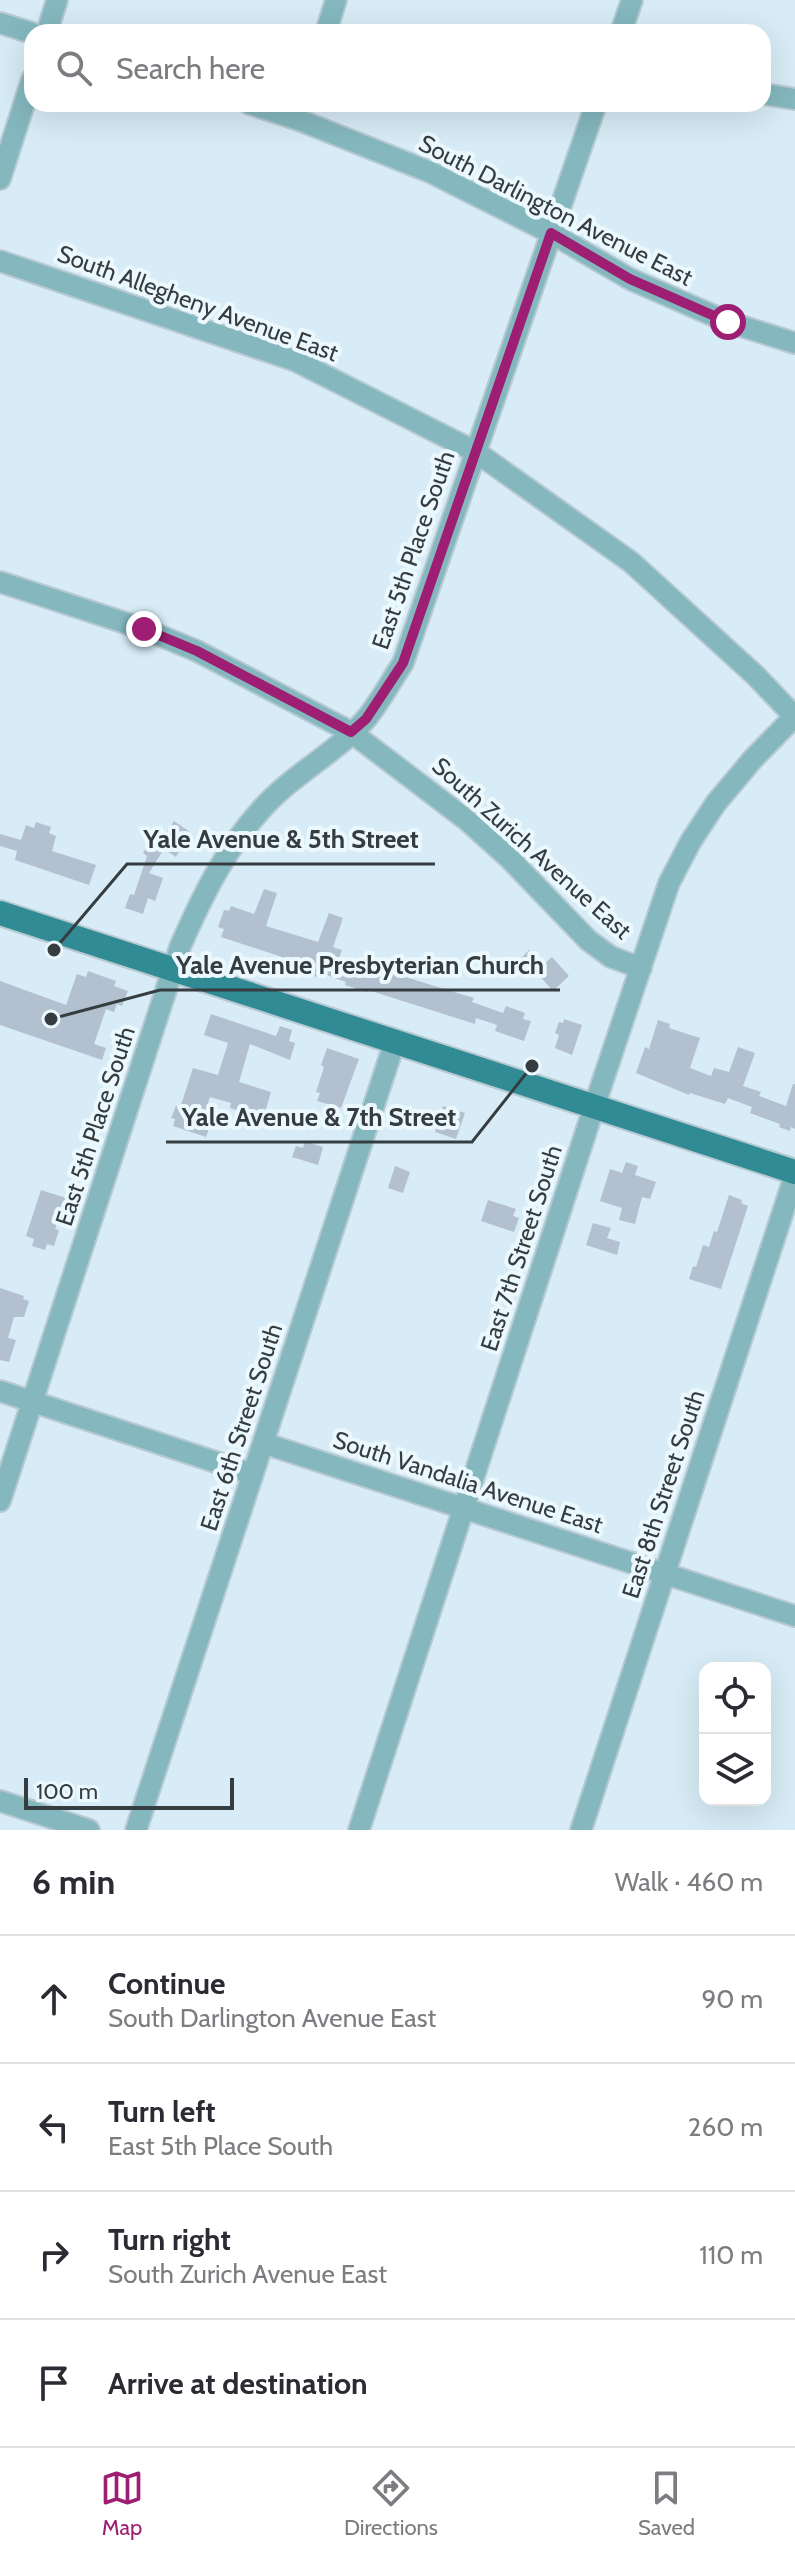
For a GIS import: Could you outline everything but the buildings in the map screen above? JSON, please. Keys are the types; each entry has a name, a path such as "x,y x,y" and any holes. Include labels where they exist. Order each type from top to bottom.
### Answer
{"main road":[{"path":"0,913 795,1173"}],"street":[{"path":"50,24 57,0"},
{"path":"328,24 336,0"},
{"path":"624,24 632,0"},
{"path":"0,23 24,30"},
{"path":"771,95 795,99"},
{"path":"0,179 24,104"},
{"name":"South Darlington Avenue East","path":"301,112 551,233 630,279 728,322 795,343"},
{"name":"East 5th Place South","path":"0,1501 173,969 197,907 231,848 260,810 286,784 366,719 403,663 593,112"},
{"name":"South Allegheny Avenue East","path":"0,261 296,361 476,452 631,562 746,667 795,717"},
{"name":"South Zurich Avenue East","path":"0,582 144,629 197,651 351,732 468,821 509,858 588,940 611,957 641,968"},
{"name":"East 7th Street South","path":"359,1830 669,883 703,822 753,759 795,717"},
{"name":"East 6th Street South","path":"136,1830 395,1041"},
{"name":"East 8th Street South","path":"581,1830 795,1173"},
{"path":"0,1391 252,1474"},
{"name":"South Vandalia Avenue East","path":"263,1443 795,1616"},
{"path":"0,1801 89,1830"}],"place":[{"name":"Yale Avenue & 5th Street","path":"54,950"},
{"name":"Yale Avenue Presbyterian Church","path":"51,1019"},
{"name":"Yale Avenue & 7th Street","path":"532,1066"}],"route":[{"path":"144,629 245,674 351,732 366,719 403,663 551,233 630,279 728,322"}]}
